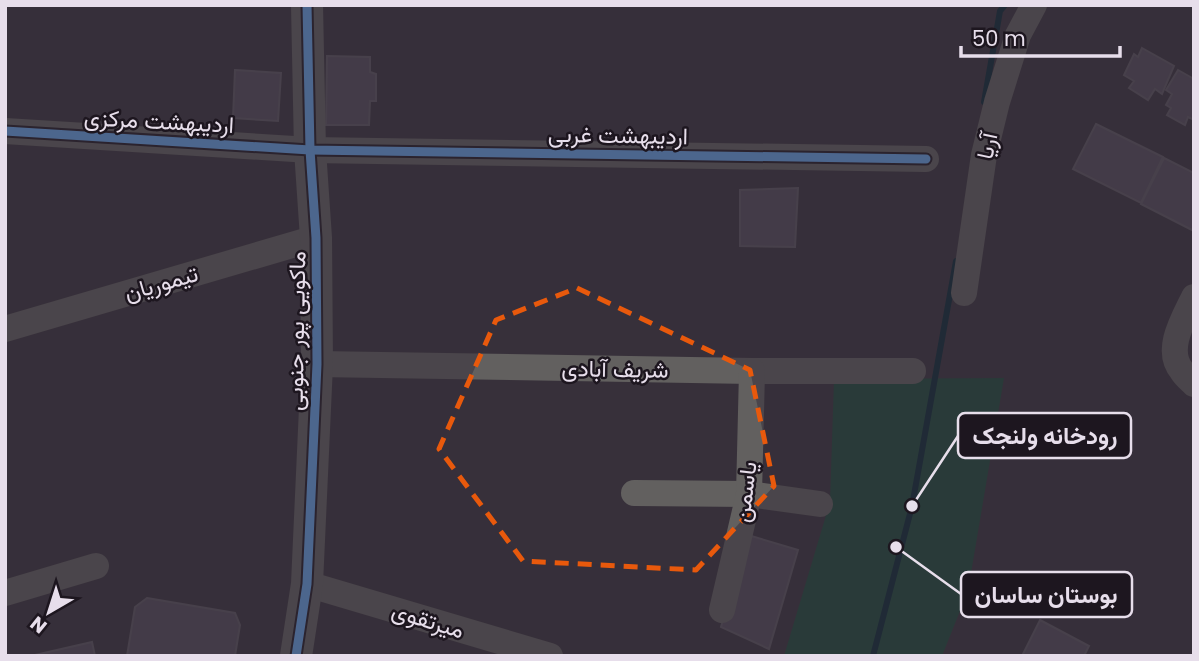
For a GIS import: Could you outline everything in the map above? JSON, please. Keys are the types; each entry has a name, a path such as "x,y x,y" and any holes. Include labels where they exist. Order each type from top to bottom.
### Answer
{"street":[{"name":"ماکویی‌ پور جنوبی","path":"296,656 307,584 317,364 316,238 310,150 307,5"},
{"name":"آریا","path":"964,293 984,155 1018,35 1034,5"},
{"name":"اردیبهشت مرکزی","path":"5,131 310,150"},
{"name":"اردیبهشت غربی","path":"310,150 926,159"},
{"name":"تیموریان","path":"5,329 316,238"},
{"path":"1186,376 1174,348 1178,328 1194,297"},
{"name":"شریف آبادی","path":"317,364 913,371"},
{"name":"یاسمن","path":"722,610 749,495 752,371"},
{"path":"634,493 749,495 820,504"},
{"path":"5,593 96,566"},
{"name":"میرتقوی","path":"307,584 550,656"}],"highlighted area":[{"path":"577,288 750,370 774,486 696,570 523,561 439,449 496,320"}],"green space":[{"path":"1004,378 968,591 942,656 784,656 830,502 834,379"}],"building":[{"path":"1142,48 1174,66 1162,94 1155,89 1148,100 1129,88 1134,81 1124,75 1134,54 1138,57"},
{"path":"327,56 370,57 370,72 376,74 376,101 370,101 369,125 326,125"},
{"path":"235,70 281,73 278,121 233,118"},
{"path":"1178,70 1194,79 1194,120 1188,117 1185,125 1167,115 1171,108 1166,105 1172,94 1166,90"},
{"path":"1096,124 1163,157 1141,203 1073,169"},
{"path":"1164,158 1194,173 1194,231 1141,204"},
{"path":"798,188 795,247 740,246 740,190"},
{"path":"748,535 798,550 769,649 721,627"},
{"path":"147,598 235,613 240,625 235,656 127,656 135,607"},
{"path":"1040,620 1089,646 1084,656 1022,656"},
{"path":"92,642 95,656 35,655"}],"waterway":[{"path":"984,102 1000,11 1005,5"},
{"path":"873,656 912,506 956,261"}],"cycle path":[{"path":"296,656 307,584 317,364 316,238 310,150 307,5"},
{"path":"5,131 310,150 926,159"}],"place":[{"name":"رودخانه ولنجک","path":"912,506"},
{"name":"بوستان ساسان","path":"896,547"}]}
